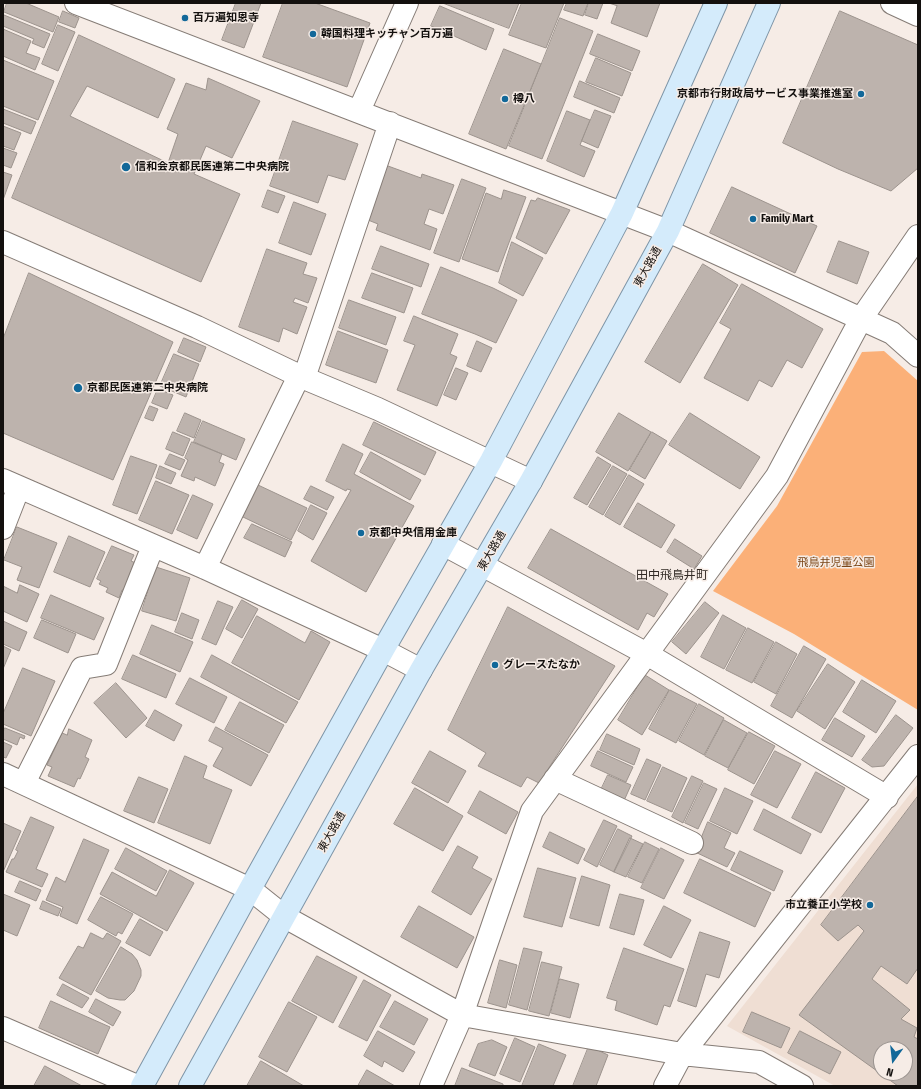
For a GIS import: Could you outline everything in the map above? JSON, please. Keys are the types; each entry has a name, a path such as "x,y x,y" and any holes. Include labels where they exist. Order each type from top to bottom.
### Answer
{"main road":[{"path":"142,1086 250,888 490,461 622,213 716,3"},
{"name":"東大路通","path":"190,1086 421,670 483,566 531,481 668,231 769,3"}],"street":[{"path":"76,3 668,231 892,333 918,356"},
{"path":"359,111 406,3"},
{"path":"892,3 918,15"},
{"path":"205,568 301,377 390,123"},
{"path":"431,1086 462,1015 532,811 777,476 861,319 918,236"},
{"path":"3,242 197,327 301,377 378,409 531,481"},
{"path":"3,528 11,484 205,568 383,650 421,670"},
{"path":"443,544 647,654 887,796"},
{"path":"24,783 82,668 106,664 153,546"},
{"path":"665,1086 682,1054 918,756"},
{"path":"3,774 250,888 285,917 462,1015 682,1054 759,1062 802,1086"},
{"path":"555,779 692,843"},
{"path":"3,1028 137,1086"}],"shaded area":[{"name":"市立養正小学校","path":"918,784 918,1086 835,1086 727,1026"}],"green space":[{"name":"飛鳥井児童公園","path":"884,351 918,381 918,710 794,634 713,591 777,506 862,352"}],"building":[{"path":"7,3 26,3 59,17 53,32 4,12"},
{"path":"236,3 261,3 244,48 222,40"},
{"path":"283,3 315,3 370,23 347,87 263,57"},
{"path":"443,3 519,3 509,28"},
{"path":"522,3 564,3 546,48 509,35"},
{"path":"567,3 588,3 583,16 564,10"},
{"path":"589,3 603,3 597,19 585,15"},
{"path":"609,3 660,3 647,37 611,23 617,6"},
{"path":"440,6 494,29 486,50 431,26"},
{"path":"63,11 79,18 75,28 59,22"},
{"name":"京都市行財政局サービス事業推進室","path":"840,11 918,45 918,168 891,191 838,169 783,143"},
{"path":"4,15 50,34 44,48 32,43 34,39 3,26"},
{"path":"560,18 593,31 542,159 509,146"},
{"path":"58,25 75,32 58,71 42,64"},
{"path":"3,29 31,41 26,53 40,58 35,70 3,56"},
{"path":"598,34 640,51 632,71 590,54"},
{"path":"79,35 175,79 158,118 87,86 70,116 168,163 178,134 167,129 186,83 206,90 208,78 260,101 232,158 206,146 194,174 240,194 201,282 12,198"},
{"name":"樽八","path":"504,49 541,64 506,149 469,134"},
{"path":"596,58 631,73 622,96 586,82"},
{"path":"3,60 54,81 38,120 3,106"},
{"path":"580,81 620,98 614,113 574,97"},
{"path":"3,109 36,122 31,134 3,123"},
{"path":"595,110 611,116 598,148 582,141"},
{"path":"567,111 590,120 580,145 595,151 584,177 547,161"},
{"path":"293,121 358,144 345,180 328,175 318,203 270,186"},
{"path":"3,126 21,133 14,150 3,146"},
{"path":"3,148 17,153 11,168 3,165"},
{"path":"388,166 421,178 422,174 454,185 443,214 429,209 424,224 437,229 430,250 376,230 378,224 368,220"},
{"path":"3,172 12,175 3,200"},
{"path":"462,179 486,188 459,262 434,253"},
{"path":"732,187 817,226 795,273 710,233"},
{"path":"268,190 285,196 278,213 262,207"},
{"path":"504,190 526,197 498,272 462,259 486,193 501,199"},
{"path":"538,198 570,210 546,254 516,238 531,200 535,201"},
{"path":"294,202 326,214 311,255 279,243"},
{"path":"839,241 869,252 857,284 827,272"},
{"path":"512,242 543,258 523,296 499,283"},
{"path":"381,246 429,264 421,287 372,269"},
{"path":"267,249 307,263 303,274 317,278 308,303 295,298 293,302 307,307 297,334 283,328 279,342 239,327"},
{"path":"703,264 738,285 680,383 645,362"},
{"path":"441,267 493,288 517,300 496,343 422,314"},
{"name":"京都民医連第二中央病院","path":"29,273 173,342 113,480 3,433 3,339"},
{"path":"372,273 413,288 404,313 362,298"},
{"path":"742,284 823,329 802,368 787,360 772,387 759,380 748,401 704,378 731,329 720,323"},
{"path":"349,300 396,317 386,345 339,328"},
{"path":"414,316 458,334 450,354 457,357 437,406 397,390 415,345 404,341"},
{"path":"338,331 388,350 376,383 326,365"},
{"path":"184,338 206,347 200,362 178,352"},
{"path":"477,341 492,348 481,372 467,366"},
{"path":"174,354 199,364 186,397 160,386"},
{"path":"456,368 468,373 456,400 444,395"},
{"path":"158,389 173,395 167,409 152,403"},
{"path":"150,406 158,409 153,421 145,418"},
{"path":"185,413 201,420 194,438 177,431"},
{"path":"619,413 651,432 628,471 596,452"},
{"path":"690,413 760,457 740,489 669,445"},
{"path":"203,421 245,439 236,460 194,442"},
{"path":"374,422 436,452 425,475 363,445"},
{"path":"173,432 190,439 183,456 166,449"},
{"path":"652,432 667,441 645,479 630,470"},
{"path":"192,442 222,454 219,462 224,464 215,486 195,477 194,481 181,476 188,460 185,458"},
{"path":"343,444 363,454 354,474 414,506 366,592 311,561 351,490 347,489 346,491 326,481"},
{"path":"371,452 421,480 410,500 360,472"},
{"path":"170,454 185,460 180,470 165,464"},
{"path":"131,456 157,465 137,514 113,505"},
{"path":"598,457 611,465 587,505 574,498"},
{"path":"160,466 176,473 171,484 156,478"},
{"path":"613,466 627,474 603,515 589,507"},
{"path":"629,475 644,484 620,525 605,516"},
{"path":"156,481 189,495 172,534 139,520"},
{"path":"258,485 307,508 291,540 243,517"},
{"path":"311,486 334,497 327,510 304,499"},
{"path":"193,495 213,504 197,539 177,530"},
{"path":"638,503 675,525 661,548 624,527"},
{"path":"311,505 327,513 313,540 298,531"},
{"path":"252,524 292,542 285,557 244,538"},
{"path":"17,527 57,543 39,588 17,580 22,567 4,560"},
{"path":"551,529 668,594 654,617 647,613 638,630 528,568"},
{"path":"69,536 105,552 90,587 54,572"},
{"path":"675,539 702,556 694,569 667,552"},
{"path":"112,546 134,555 131,561 138,564 126,591 122,590 119,598 106,592 108,588 99,584 101,581 97,579"},
{"path":"156,567 190,578 176,621 142,611"},
{"path":"20,585 39,594 27,622 3,611 3,586 17,593"},
{"path":"51,595 104,618 94,640 41,618"},
{"path":"242,600 258,609 242,638 226,629"},
{"path":"218,601 233,607 216,645 202,639"},
{"path":"705,602 719,613 686,654 672,642"},
{"path":"508,607 615,666 539,783 527,777 521,787 478,766 486,753 448,730"},
{"path":"182,613 199,620 192,639 175,632"},
{"path":"723,615 746,628 724,669 701,657"},
{"path":"257,616 305,643 311,631 330,642 299,700 232,663"},
{"path":"42,620 76,634 68,653 34,638"},
{"path":"3,621 27,632 19,651 3,644"},
{"path":"152,625 193,642 180,672 140,654"},
{"path":"748,628 774,642 752,683 726,670"},
{"path":"776,642 797,654 776,694 754,682"},
{"path":"3,646 11,650 3,669"},
{"path":"804,646 826,659 792,718 771,706"},
{"path":"133,655 176,674 166,698 122,679"},
{"path":"212,655 298,702 286,723 201,677"},
{"path":"828,664 855,682 825,729 797,711"},
{"path":"23,668 55,681 31,736 3,724 3,714"},
{"path":"645,675 669,690 642,735 618,720"},
{"path":"190,678 227,697 214,723 176,704"},
{"path":"862,680 896,701 876,733 843,712"},
{"path":"116,683 147,718 126,738 94,703"},
{"path":"670,690 697,704 676,743 649,729"},
{"path":"240,702 284,725 269,753 225,730"},
{"path":"699,704 724,718 704,755 679,741"},
{"path":"155,710 182,725 174,741 146,726"},
{"path":"896,715 913,728 884,766 872,767 862,760"},
{"path":"835,718 865,736 852,757 822,740"},
{"path":"724,720 747,733 728,768 705,756"},
{"path":"216,727 268,755 251,786 213,766 223,748 209,741"},
{"path":"5,728 25,736 24,739 20,737 17,745 3,739"},
{"path":"69,729 92,740 85,757 89,759 80,779 78,778 74,787 48,776 52,767 47,765 62,733 67,735"},
{"path":"749,732 775,746 754,784 728,770"},
{"path":"607,734 640,749 634,765 600,750"},
{"path":"3,742 12,746 6,758 3,757"},
{"path":"430,751 466,771 448,803 412,783"},
{"path":"598,751 633,767 626,782 591,766"},
{"path":"775,751 801,764 777,808 751,795"},
{"path":"185,756 207,766 203,778 232,790 210,844 158,823"},
{"path":"647,759 661,765 645,800 631,794"},
{"path":"663,767 687,778 672,812 647,801"},
{"path":"816,772 845,788 821,833 792,818"},
{"path":"608,775 631,785 623,803 600,792"},
{"path":"692,776 703,781 683,823 672,817"},
{"path":"139,777 168,789 154,823 124,811"},
{"path":"704,783 717,789 698,829 685,823"},
{"path":"415,788 463,816 443,851 394,824"},
{"path":"725,788 753,801 737,834 710,821"},
{"path":"480,791 518,812 506,834 468,813"},
{"path":"918,796 918,968 907,984 881,966 872,979 910,1010 901,1019 917,1028 914,1037 918,1039 918,1086 898,1086 891,1081 913,1081 913,1041 873,1041 873,1068 799,1015 864,931 858,925 838,941 821,925"},
{"path":"764,809 811,834 801,854 754,830"},
{"path":"31,817 54,827 36,869 48,874 42,887 6,872 12,859 14,859 18,851 16,850"},
{"path":"604,820 617,826 597,867 584,860"},
{"path":"708,822 731,833 724,848 735,853 727,867 693,851"},
{"path":"3,823 21,831 3,872"},
{"path":"618,829 632,836 614,872 600,865"},
{"path":"550,832 585,849 578,864 543,847"},
{"path":"630,838 643,844 626,877 614,872"},
{"path":"84,839 109,850 77,924 60,916 63,907 46,900 56,877 65,882"},
{"path":"645,842 659,849 642,883 628,877"},
{"path":"458,846 478,857 472,868 492,879 471,915 432,892"},
{"path":"126,848 167,871 156,891 115,869"},
{"path":"661,848 684,860 664,899 641,888"},
{"path":"740,851 783,871 774,891 731,870"},
{"path":"700,859 771,893 755,927 684,893"},
{"path":"538,868 576,878 562,927 524,917"},
{"path":"170,870 194,883 167,931 100,894 112,872 156,896"},
{"path":"582,876 610,885 599,926 570,918"},
{"path":"20,881 41,890 36,901 15,892"},
{"path":"3,894 30,905 17,936 3,930"},
{"path":"620,894 644,900 634,935 610,928"},
{"path":"101,897 133,914 122,934 118,932 116,936 88,920"},
{"path":"43,901 61,909 58,916 40,909"},
{"path":"419,906 474,937 457,968 401,937"},
{"path":"664,906 691,920 671,958 644,945"},
{"path":"140,919 163,932 150,956 126,943"},
{"path":"700,932 730,942 719,978 706,974 696,1007 678,1001"},
{"path":"91,933 103,939 107,933 121,941 91,995 59,978 78,946 83,948"},
{"path":"121,947 132,954 137,960 141,970 141,976 134,991 125,1000 108,998 96,991"},
{"path":"524,948 542,952 527,1010 509,1005"},
{"path":"624,948 684,969 670,1007 664,1005 657,1025 615,1010 617,1001 607,998"},
{"path":"317,956 357,977 333,1023 292,1001"},
{"path":"500,960 517,965 506,1008 488,1003"},
{"path":"542,962 562,967 549,1016 529,1011"},
{"path":"560,979 579,984 570,1018 551,1013"},
{"path":"364,980 391,995 367,1041 339,1027"},
{"path":"63,984 89,998 82,1008 57,995"},
{"path":"96,999 121,1012 113,1026 89,1012"},
{"path":"51,1001 110,1027 98,1054 39,1028"},
{"path":"395,1001 428,1019 414,1045 380,1027"},
{"path":"289,1002 317,1017 287,1072 259,1057"},
{"path":"752,1012 790,1028 781,1048 743,1032"},
{"path":"378,1031 415,1052 403,1072 384,1061 382,1067 364,1056"},
{"path":"800,1031 841,1052 830,1074 788,1053"},
{"path":"515,1038 535,1047 520,1082 500,1074"},
{"path":"492,1040 507,1047 495,1076 469,1066 478,1044"},
{"path":"539,1044 566,1055 553,1086 522,1086"},
{"path":"589,1046 608,1055 596,1086 573,1086"},
{"path":"261,1061 304,1086 247,1086"},
{"path":"45,1066 82,1086 34,1086"},
{"path":"462,1068 503,1084 503,1086 455,1086"},
{"path":"367,1070 395,1086 358,1086"}],"place":[{"name":"百万遍知恩寺","path":"185,18"},
{"name":"韓国料理キッチャン百万遍","path":"313,34"},
{"name":"京都市行財政局サービス事業推進室","path":"861,94"},
{"name":"樽八","path":"505,99"},
{"name":"信和会京都民医連第二中央病院","path":"126,167"},
{"name":"Family Mart","path":"753,219"},
{"name":"京都民医連第二中央病院","path":"78,388"},
{"name":"京都中央信用金庫","path":"361,533"},
{"name":"グレースたなか","path":"495,665"},
{"name":"市立養正小学校","path":"870,905"}],"district":[{"name":"田中飛鳥井町","path":"672,576"}]}
